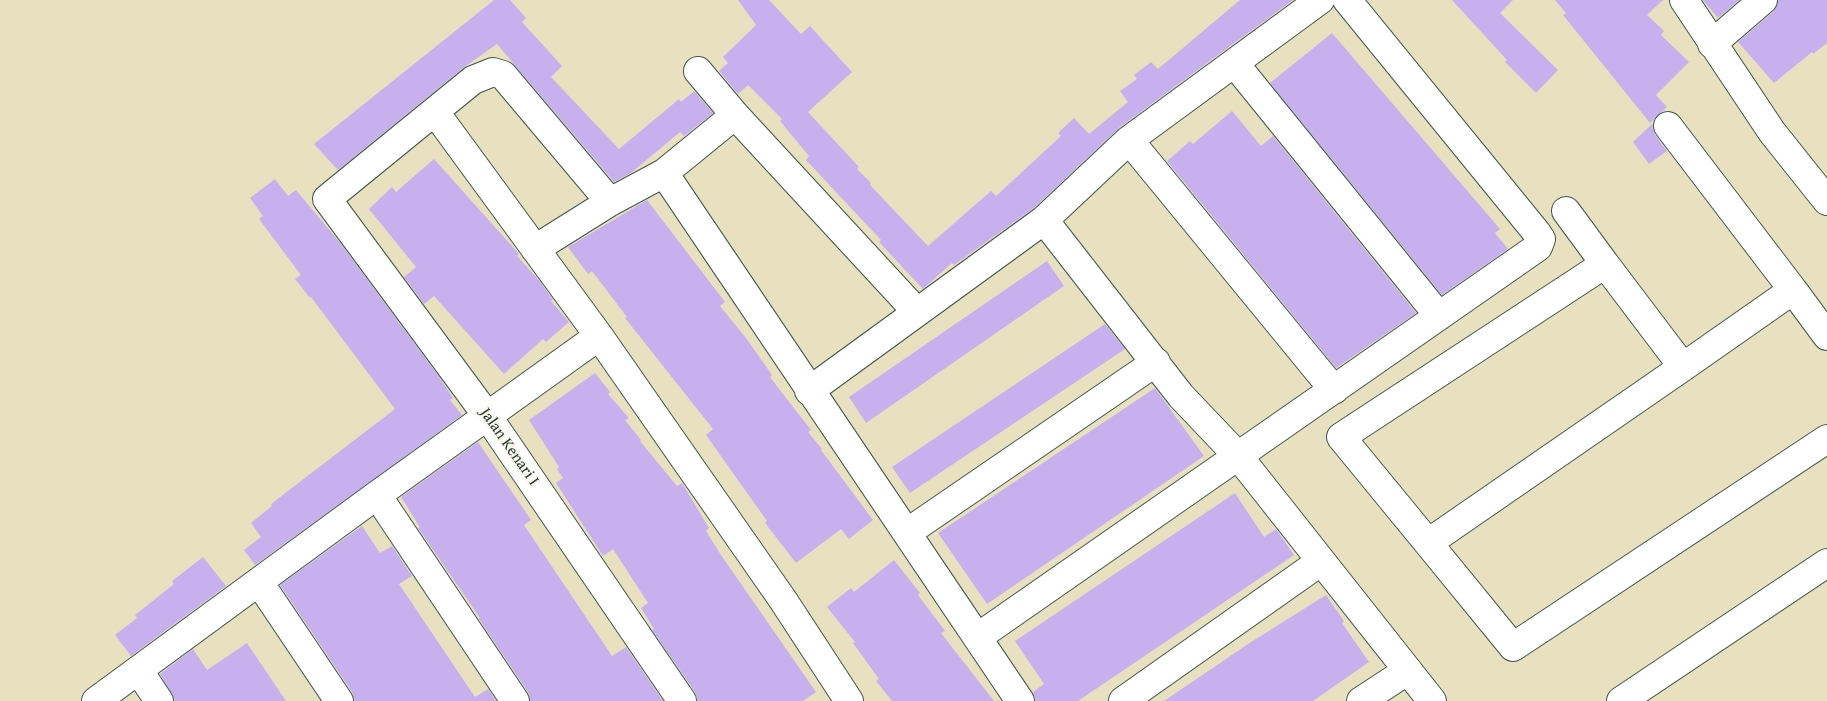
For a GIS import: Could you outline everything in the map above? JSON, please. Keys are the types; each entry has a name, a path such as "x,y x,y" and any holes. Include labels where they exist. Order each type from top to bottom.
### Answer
{"street":[{"path":"809,391 1044,220 1129,140 1320,0"},
{"path":"978,637 1538,247 1541,239 1348,0"},
{"path":"1684,0 1772,132 1827,201"},
{"path":"1712,44 1764,0"},
{"path":"1235,64 1439,316"},
{"path":"698,71 735,115 916,312"},
{"path":"610,202 503,75 493,72 473,80 435,112 599,336 784,600 850,701"},
{"name":"Jalan Kenari I","path":"435,112 327,199 488,417 682,701"},
{"path":"535,249 610,202 664,173 735,115"},
{"path":"1668,126 1827,336"},
{"path":"1129,140 1334,390"},
{"path":"664,173 809,391 908,532 1020,701"},
{"path":"1566,211 1683,367"},
{"path":"1044,220 1181,396 1239,457 1320,562 1432,701"},
{"path":"1605,264 1341,437 1513,647 1827,439"},
{"path":"1428,543 1793,290"},
{"path":"96,701 377,494 488,417 599,336"},
{"path":"908,532 1156,362"},
{"path":"377,494 515,701"},
{"path":"1123,701 1320,562"},
{"path":"1621,701 1827,564"},
{"path":"259,582 339,701"},
{"path":"139,671 159,701"},
{"path":"1361,701 1407,671"}],"building":[{"path":"494,0 510,0 526,18 522,22 562,66 551,77 619,149 679,99 681,102 694,91 713,113 684,136 680,132 631,173 614,182 497,44 463,68 338,170 314,144"},
{"path":"738,0 769,0 801,34 810,26 852,72 808,112 859,167 857,169 871,183 870,185 928,246 991,191 996,196 1061,136 1058,133 1074,118 1089,134 1128,102 1120,91 1137,79 1134,75 1151,62 1158,69 1240,0 1293,0 1120,127 1034,208 954,265 952,263 923,289 879,242 881,240 806,160 809,156 780,121 782,119 748,85 738,94 719,71 728,63 723,57 756,25"},
{"path":"1452,0 1513,0 1500,13 1558,70 1536,93 1505,62 1507,60"},
{"path":"1555,0 1663,0 1647,15 1664,31 1661,35 1689,62 1656,95 1667,107 1650,123 1563,15 1566,13"},
{"path":"1703,0 1739,0 1718,18"},
{"path":"1778,0 1827,0 1827,43 1813,54 1812,52 1774,83 1738,42 1773,12"},
{"path":"1332,33 1500,229 1495,233 1508,249 1442,295 1270,83"},
{"path":"1232,111 1261,146 1273,136 1416,313 1336,368 1167,161 1190,141 1193,144"},
{"path":"1652,124 1655,135 1667,151 1649,164 1633,142"},
{"path":"434,159 519,254 517,256 539,280 553,300 551,301 569,322 546,342 543,339 504,374 434,296 424,304 404,277 416,267 369,209 392,187 396,192"},
{"path":"275,179 288,196 296,190 341,244 437,374 453,398 450,400 462,415 255,565 244,550 261,537 251,523 272,506 271,504 395,409 311,297 295,279 301,275 259,219 263,216 250,198"},
{"path":"647,200 725,302 720,306 746,338 772,375 770,377 811,430 808,432 873,520 849,539 841,529 796,563 765,523 767,521 706,435 713,429 625,318 627,317 592,271 588,274 568,247"},
{"path":"1047,261 1064,286 866,423 849,397"},
{"path":"1105,324 1125,349 910,493 892,467"},
{"path":"595,373 610,392 608,394 629,418 625,420 640,441 677,486 682,483 709,528 706,531 721,555 816,692 803,701 697,701 695,692 652,630 654,629 641,608 648,603 613,549 603,556 556,483 563,478 557,469 559,467 529,420"},
{"path":"1155,388 1204,456 987,604 938,533"},
{"path":"478,442 531,520 524,525 612,656 626,647 663,701 530,701 528,692 418,528 420,527 401,497"},
{"path":"1235,493 1264,537 1276,529 1294,555 1078,701 1035,701 1033,692 1044,684 1015,641"},
{"path":"362,526 380,553 392,546 412,576 399,584 475,697 488,689 496,701 354,701 352,692 280,585"},
{"path":"203,557 226,586 131,656 115,635 137,618 135,615 174,584 172,581"},
{"path":"894,560 920,593 918,595 945,631 941,633 994,701 892,701 876,681 879,679 853,643 855,642 827,607 851,588 854,592"},
{"path":"1326,595 1344,621 1342,623 1369,662 1313,701 1164,701 1248,644"},
{"path":"247,643 286,701 175,701 160,674 193,649 207,670"}]}
